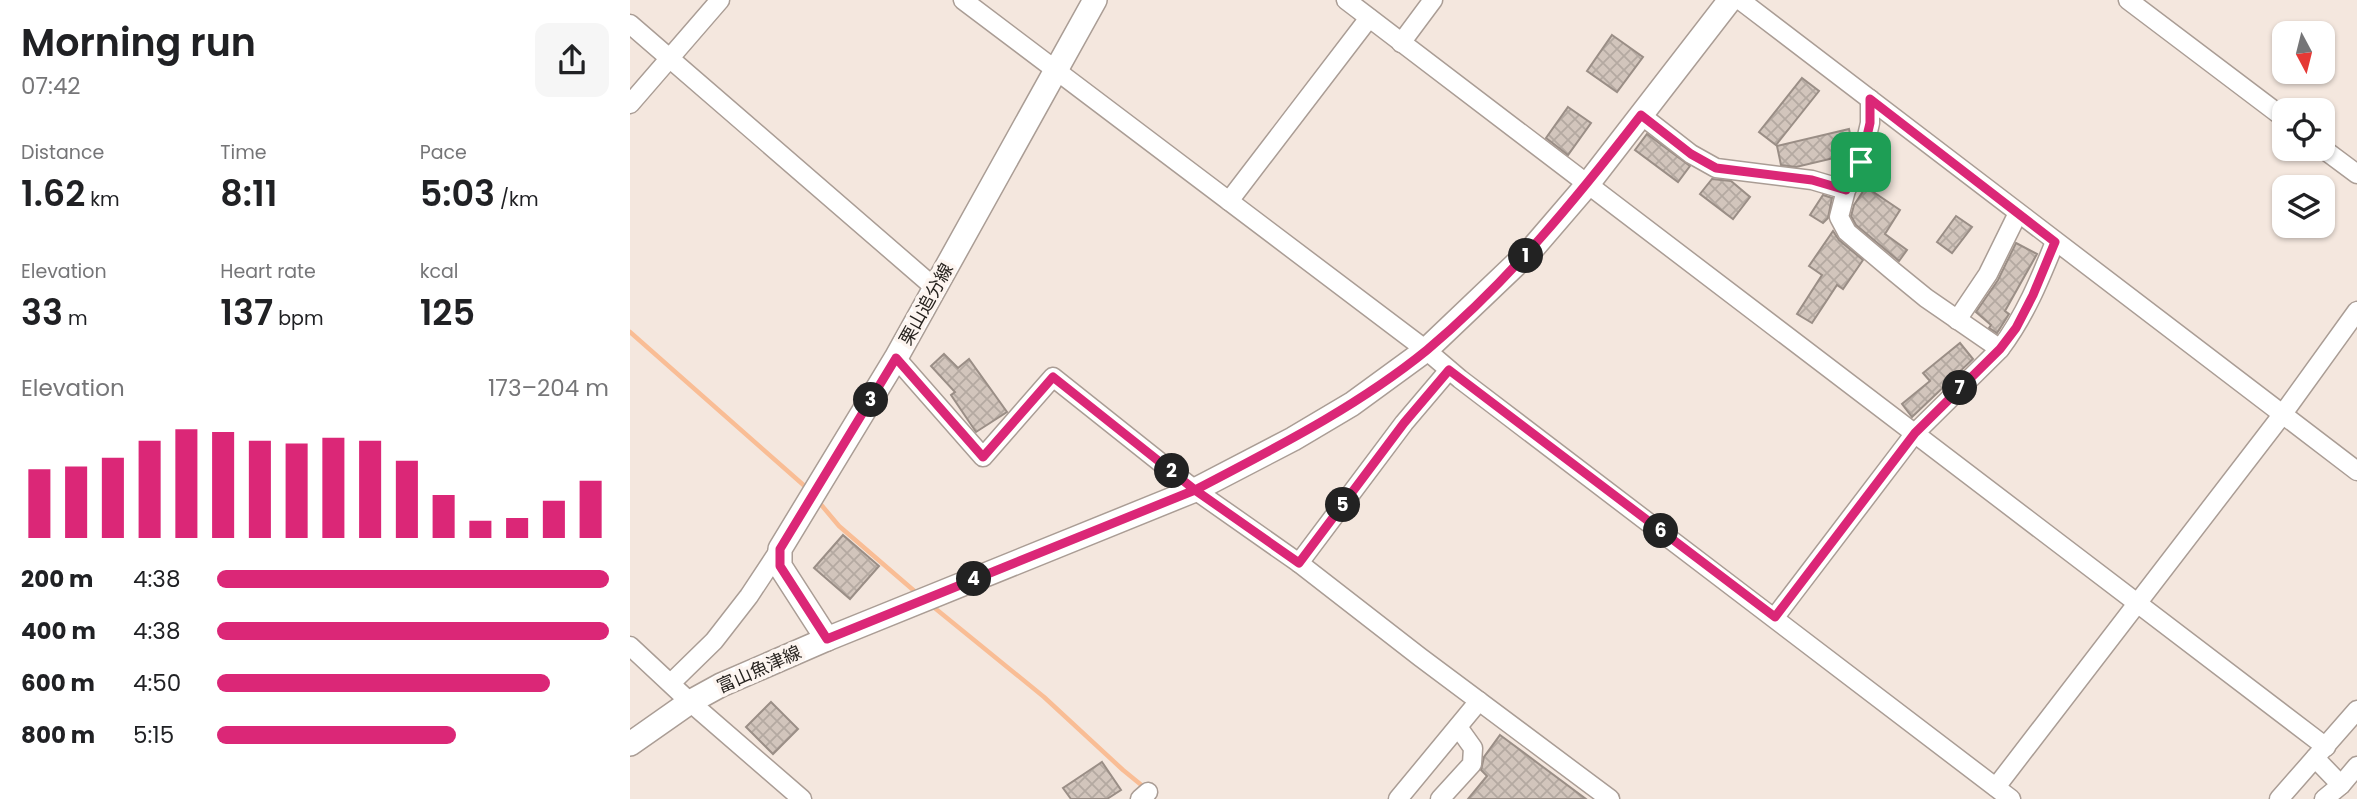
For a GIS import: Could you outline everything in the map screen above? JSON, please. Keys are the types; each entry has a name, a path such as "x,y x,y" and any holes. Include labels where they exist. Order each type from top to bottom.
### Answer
{"main road":[{"name":"栗山追分線","path":"780,549 896,358 1095,0"},
{"name":"富山魚津線","path":"630,744 690,702 721,685 827,639 1195,490 1293,439 1352,404 1426,350 1532,249 1587,185 1730,0"},
{"path":"780,549 780,566 827,639"}],"street":[{"path":"630,104 720,0"},
{"path":"963,0 1426,350 2011,799"},
{"path":"1346,0 2137,602 2320,752 2341,785"},
{"path":"1401,43 1433,0"},
{"path":"1740,0 2357,471"},
{"path":"2128,0 2272,109"},
{"path":"1229,201 1369,18"},
{"path":"630,24 935,288"},
{"path":"1870,99 1870,123 1861,162 1846,190 1839,216 1847,232 1926,298 2000,349"},
{"path":"1641,115 1691,154 1716,168 1812,180 1846,190"},
{"path":"2335,158 2357,174"},
{"path":"1957,320 1987,274 2018,213"},
{"path":"1775,617 1915,433 2000,349 2016,328 2055,242"},
{"path":"1996,787 2281,415 2357,311"},
{"path":"896,358 983,457 1053,377 1195,490 1299,563 1610,799"},
{"path":"1299,563 1404,423 1449,370"},
{"path":"670,683 714,641 749,596 780,549"},
{"path":"630,646 802,799"},
{"path":"1398,799 1479,701"},
{"path":"2278,799 2357,710"},
{"path":"1440,799 1472,764 1473,748 1458,727"},
{"path":"2325,799 2357,766"}],"building":[{"path":"1612,35 1643,57 1617,92 1587,71"},
{"path":"1802,78 1819,91 1776,145 1759,132"},
{"path":"1568,107 1591,123 1568,155 1546,138"},
{"path":"1849,129 1853,147 1851,154 1796,167 1781,165 1777,146"},
{"path":"1647,134 1690,166 1678,182 1635,150"},
{"path":"1712,179 1731,181 1750,197 1733,219 1700,194"},
{"path":"1866,187 1900,210 1885,234 1907,250 1899,261 1856,225 1851,216 1854,205"},
{"path":"1823,195 1832,198 1828,218 1823,223 1810,215"},
{"path":"1956,216 1972,227 1952,253 1937,242"},
{"path":"1833,231 1839,240 1863,260 1843,289 1837,285 1812,323 1797,314 1822,275 1809,266"},
{"path":"2016,243 2037,254 2005,311 2009,314 1997,333 1989,328 1991,325 1976,312 1998,280"},
{"path":"1960,343 1973,359 1912,417 1902,404 1930,381 1923,373"},
{"path":"944,354 958,368 969,359 1007,412 976,432 951,395 955,392 931,366"},
{"path":"843,535 879,566 850,599 814,568"},
{"path":"771,702 798,729 773,754 746,727"},
{"path":"1500,735 1586,799 1468,799 1487,776 1481,770 1484,757"},
{"path":"1102,762 1121,790 1107,799 1071,799 1063,788"}],"waterway":[{"path":"630,332 808,489"},
{"path":"818,501 839,526 919,595"},
{"path":"931,605 1044,697 1145,788"}],"route":[{"path":"1861,162 1846,190 1812,180 1716,168 1691,154 1641,115 1587,185 1532,249 1426,350 1352,404 1293,439 1195,490 1053,377 983,457 896,358 814,496 787,535 780,549 780,566 827,639 1195,490 1299,563 1404,423 1449,370 1775,617 1915,433 2000,349 2016,328 2055,242 1870,99 1870,123 1861,162"}]}
